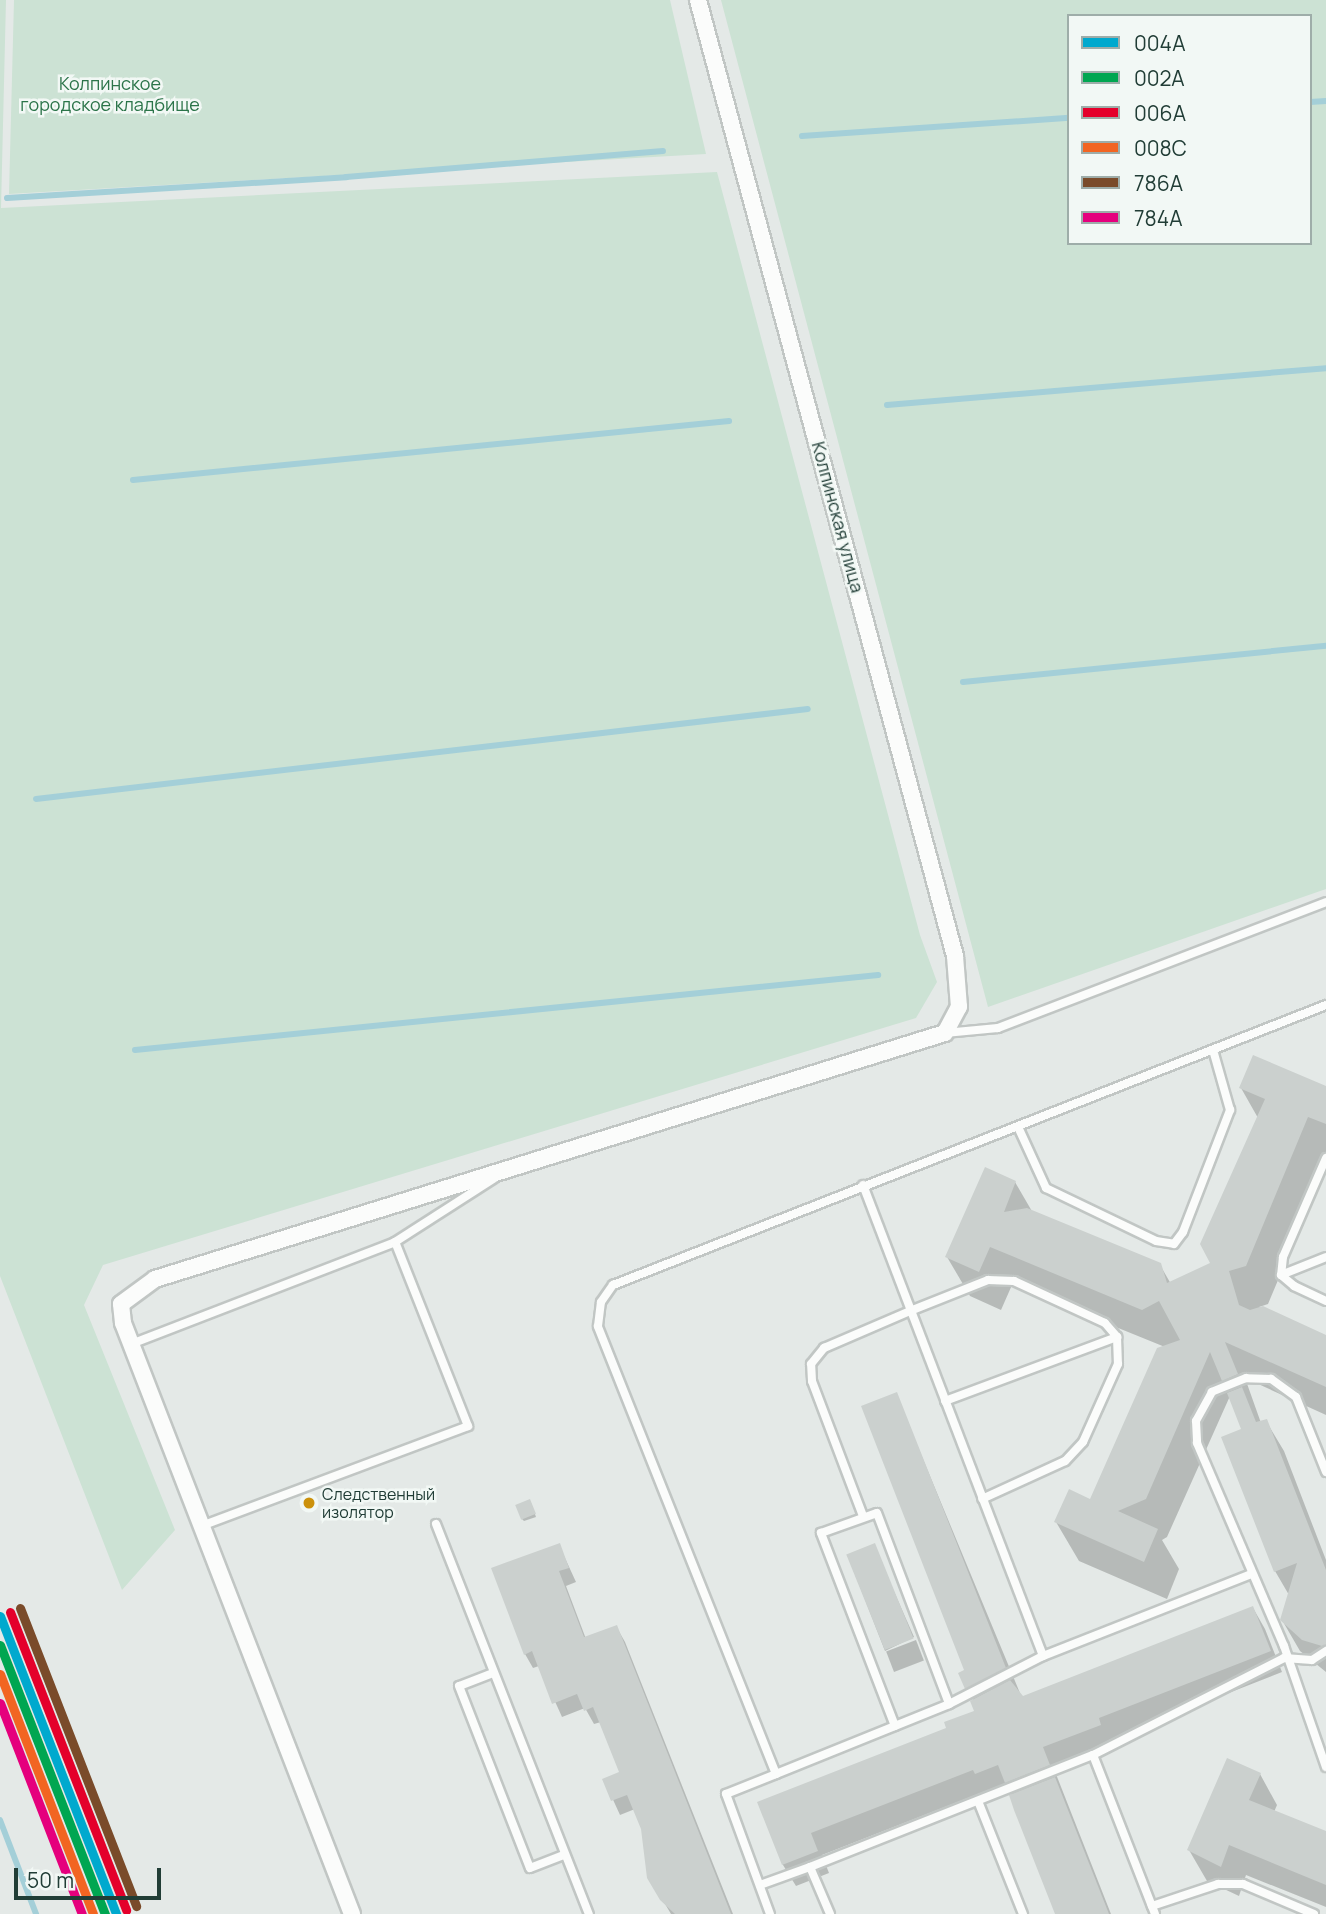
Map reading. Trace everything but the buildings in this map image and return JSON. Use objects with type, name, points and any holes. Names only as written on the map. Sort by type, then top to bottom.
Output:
[{"type":"street","name":"Колпинская улица","points":[[698,0],[955,956],[959,1007],[945,1033]]},
{"type":"street","points":[[352,1914],[131,1343],[121,1304],[156,1279],[504,1173],[945,1033]]},
{"type":"lane","points":[[945,1033],[970,1034],[998,1028],[1326,902]]},
{"type":"lane","points":[[776,1774],[598,1326],[601,1303],[613,1285],[863,1185],[1019,1129],[1326,1005]]},
{"type":"lane","points":[[1019,1129],[1046,1188],[1156,1241],[1174,1244],[1183,1232],[1230,1110],[1213,1051]]},
{"type":"lane","points":[[1281,1275],[1283,1257],[1326,1158]]},
{"type":"lane","points":[[131,1343],[395,1242],[504,1173]]},
{"type":"lane","points":[[863,1185],[1043,1656]]},
{"type":"lane","points":[[201,1526],[468,1426],[395,1242]]},
{"type":"lane","points":[[1281,1275],[1326,1257]]},
{"type":"lane","points":[[1281,1275],[1294,1286],[1326,1301]]},
{"type":"lane","points":[[863,1516],[811,1381],[811,1364],[824,1348],[910,1311],[988,1280],[1014,1281],[1105,1323],[1116,1337],[1118,1364],[1083,1443],[1065,1461],[982,1499]]},
{"type":"lane","points":[[945,1401],[1116,1337]]},
{"type":"lane","points":[[1326,1472],[1296,1397],[1271,1379],[1246,1378],[1212,1392],[1196,1421],[1197,1443],[1284,1646],[1284,1658],[1326,1768]]},
{"type":"lane","points":[[895,1726],[821,1533],[877,1513],[949,1704]]},
{"type":"lane","points":[[436,1524],[589,1914]]},
{"type":"lane","points":[[770,1914],[726,1794],[949,1704],[1043,1656],[1251,1574]]},
{"type":"lane","points":[[760,1885],[1093,1755],[1284,1658],[1312,1660],[1326,1651]]},
{"type":"lane","points":[[493,1673],[459,1686],[530,1868],[564,1855]]},
{"type":"lane","points":[[1093,1755],[1154,1910],[1218,1884],[1243,1884],[1314,1914]]},
{"type":"lane","points":[[978,1801],[1023,1914]]},
{"type":"lane","points":[[810,1867],[830,1914]]},
{"type":"green space","points":[[0,0],[6,0],[1,208],[717,172],[920,935],[937,982],[916,1018],[103,1265],[84,1305],[175,1530],[122,1590],[0,1276]]},
{"type":"green space","name":"Колпинское городское кладбище","points":[[14,0],[670,0],[706,154],[9,194]]},
{"type":"green space","points":[[721,0],[1326,0],[1326,889],[988,1007]]},
{"type":"waterway","points":[[1312,102],[1326,101]]},
{"type":"waterway","points":[[802,136],[1067,118]]},
{"type":"waterway","points":[[7,198],[346,177],[663,151]]},
{"type":"waterway","points":[[887,405],[1326,368]]},
{"type":"waterway","points":[[133,480],[729,421]]},
{"type":"waterway","points":[[963,682],[1326,646]]},
{"type":"waterway","points":[[36,799],[808,709]]},
{"type":"waterway","points":[[135,1050],[878,975]]},
{"type":"waterway","points":[[0,1820],[36,1914]]},
{"type":"transit line","name":"786А","points":[[20,1608],[136,1906]]},
{"type":"transit line","name":"006А","points":[[10,1612],[126,1910]]},
{"type":"transit line","name":"004А","points":[[0,1616],[116,1914]]},
{"type":"transit line","name":"002А","points":[[0,1645],[105,1914]]},
{"type":"transit line","name":"008С","points":[[0,1674],[93,1914]]},
{"type":"transit line","name":"784А","points":[[0,1703],[82,1914]]},
{"type":"place","name":"Следственный изолятор","points":[[309,1503]]}]
